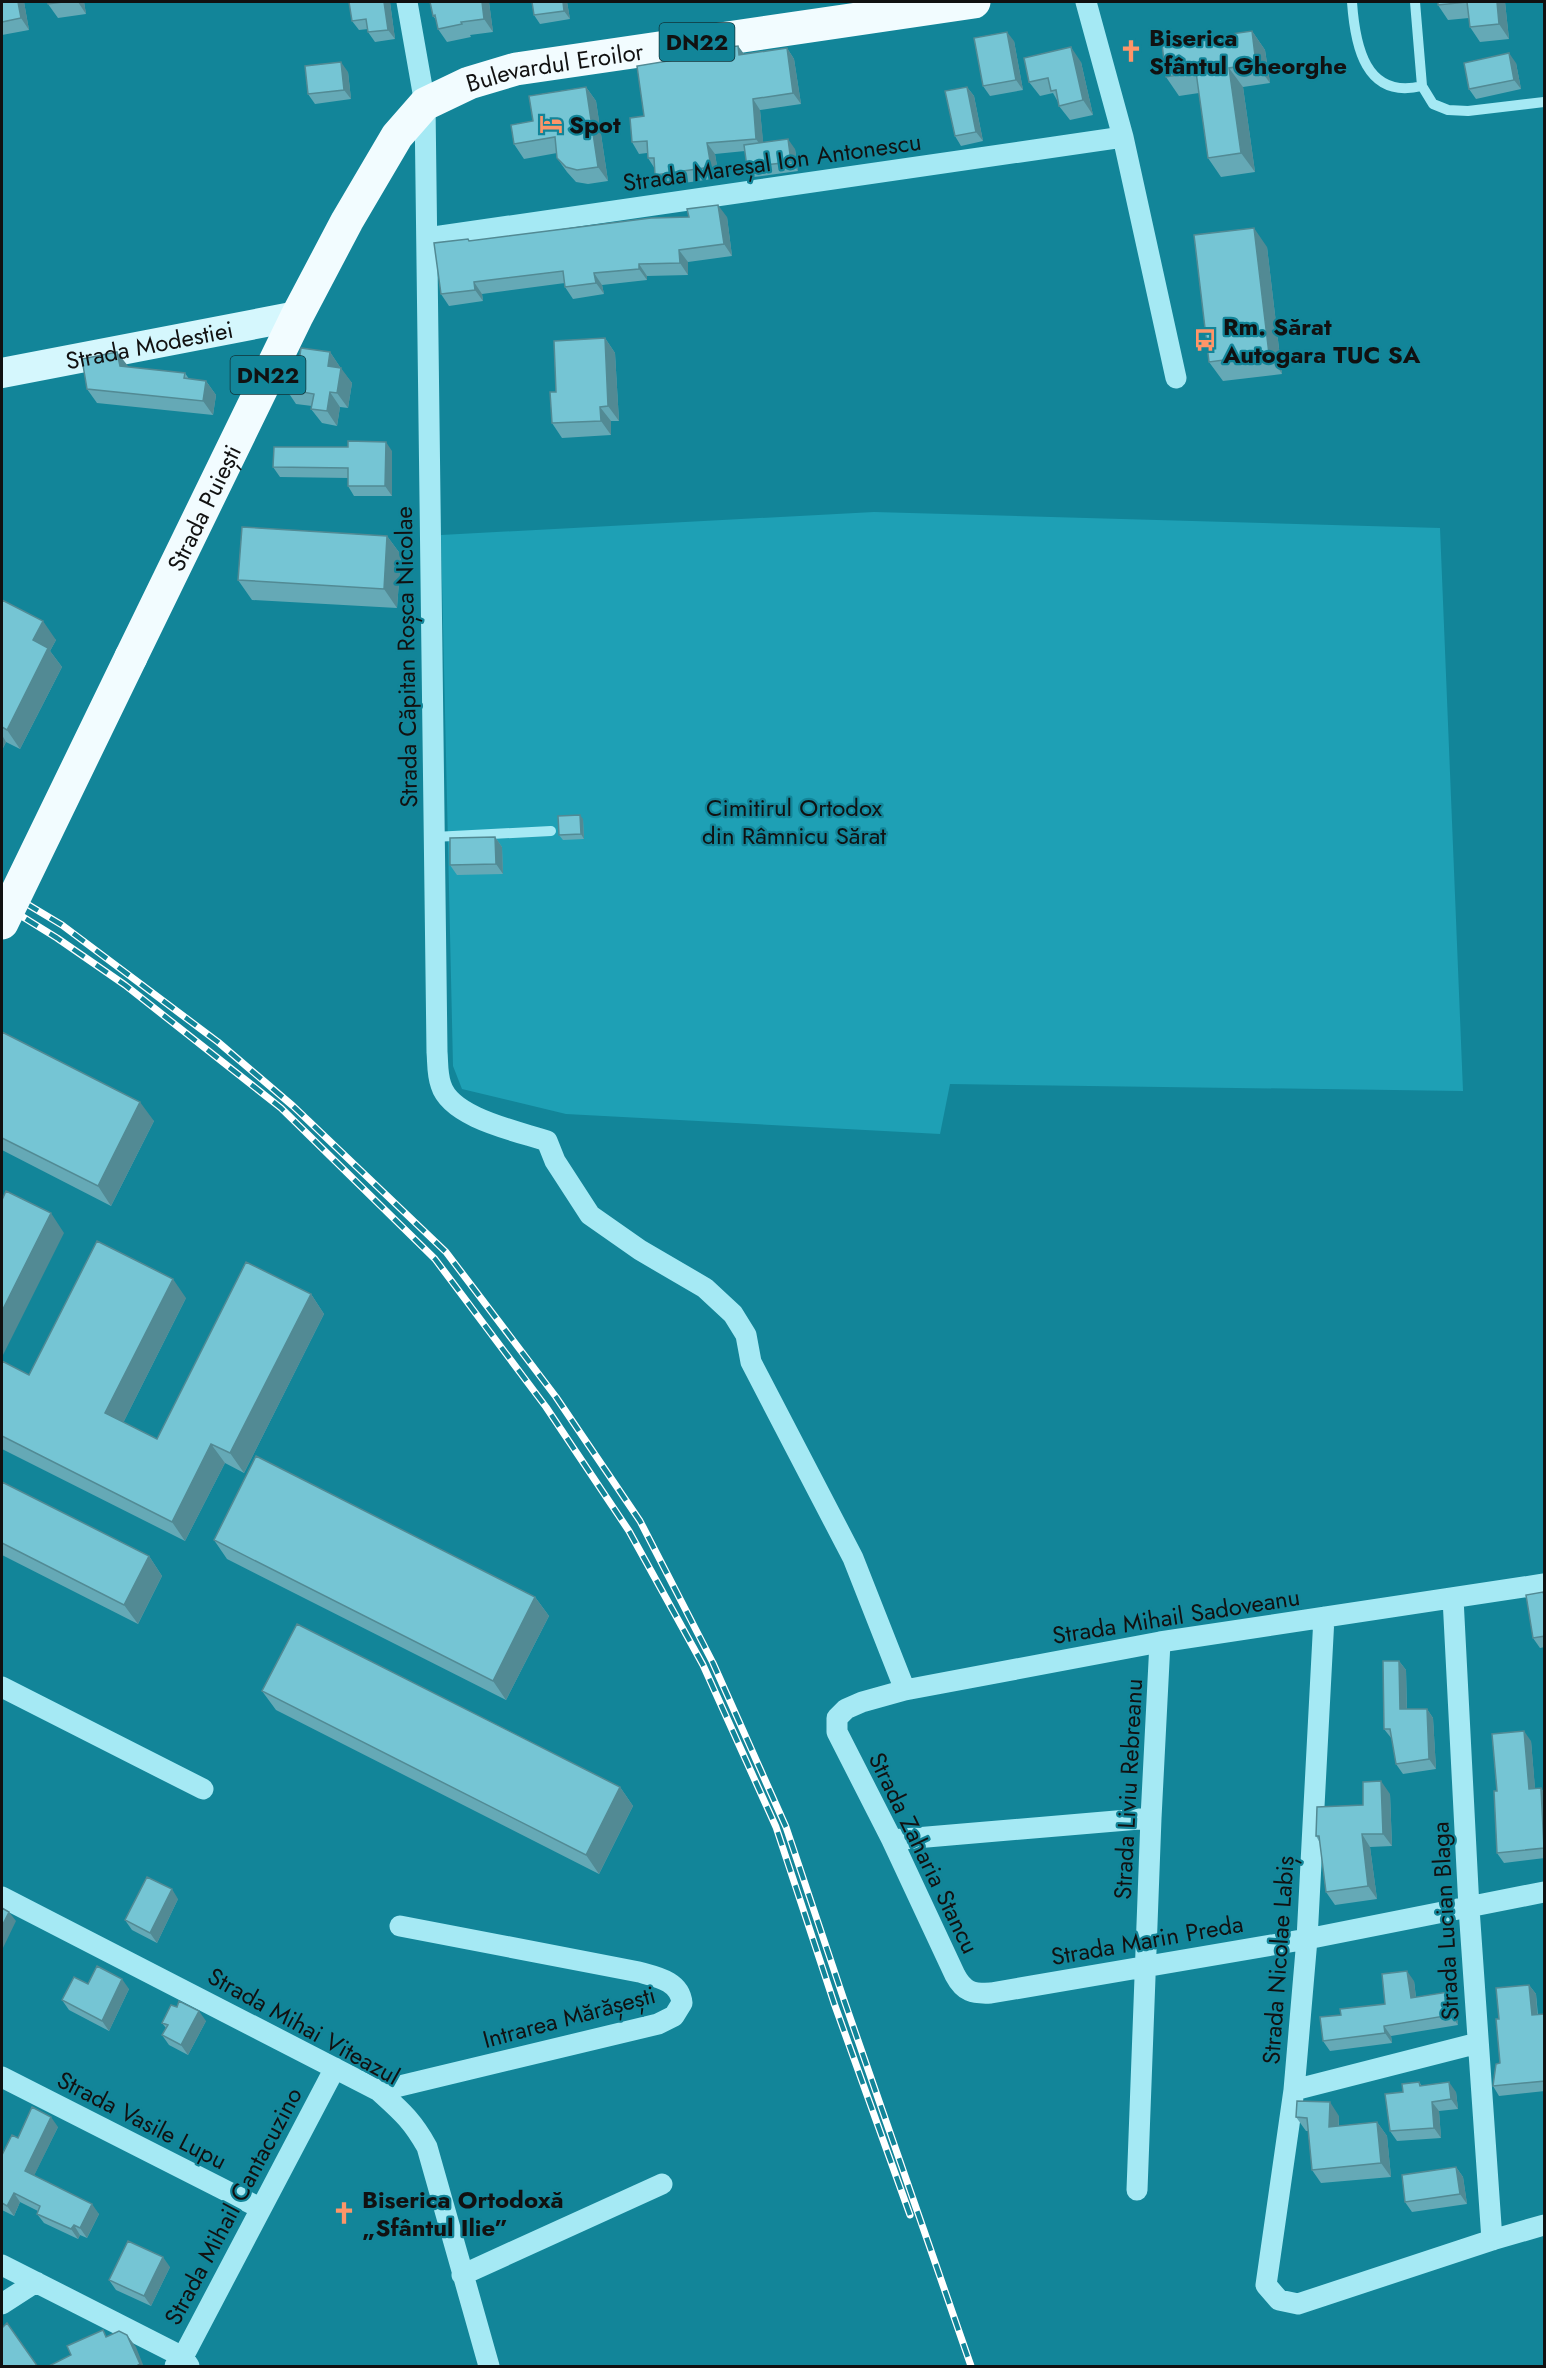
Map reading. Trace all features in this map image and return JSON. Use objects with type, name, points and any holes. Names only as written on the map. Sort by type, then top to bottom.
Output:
[{"type":"main road","name":"Bulevardul Eroilor","points":[[425,104],[469,83],[516,69],[974,2]]},
{"type":"main road","name":"Strada Puiești","points":[[2,923],[297,316],[347,221],[397,135],[425,104]]},
{"type":"street","name":"Strada Căpitan Roșca Nicolae","points":[[407,2],[425,104],[437,1052],[441,1087],[458,1107],[479,1118],[547,1141],[555,1161],[590,1215],[640,1250],[705,1288],[733,1314],[746,1335],[751,1362],[853,1558],[905,1690]]},
{"type":"street","points":[[1086,2],[1123,137],[1176,378]]},
{"type":"street","name":"Strada Mareșal Ion Antonescu","points":[[427,238],[1123,137]]},
{"type":"street","name":"Strada Modestiei","points":[[2,373],[297,316]]},
{"type":"street","name":"Strada Mihail Sadoveanu","points":[[837,1732],[837,1718],[846,1709],[905,1690],[1160,1642],[1545,1584]]},
{"type":"street","name":"Strada Lucian Blaga","points":[[1453,1598],[1469,1908],[1492,2240]]},
{"type":"street","name":"Strada Nicolae Labiș","points":[[1324,1617],[1307,1939],[1294,2090],[1266,2285],[1279,2300],[1298,2304],[1492,2240]]},
{"type":"street","name":"Strada Liviu Rebreanu","points":[[1137,2190],[1160,1642]]},
{"type":"street","points":[[2,1687],[202,1789]]},
{"type":"street","name":"Strada Zaharia Stancu","points":[[837,1732],[892,1840],[961,1986],[969,1992]]},
{"type":"street","points":[[892,1840],[1151,1818]]},
{"type":"street","name":"Strada Marin Preda","points":[[969,1992],[991,1993],[1307,1939],[1545,1892]]},
{"type":"street","name":"Strada Mihai Viteazul","points":[[2,1897],[379,2091],[415,2126],[427,2147],[489,2367]]},
{"type":"street","name":"Intrarea Mărășești","points":[[379,2091],[658,2024],[674,2016],[682,2004],[680,1994],[674,1985],[639,1972],[400,1926]]},
{"type":"street","points":[[1294,2090],[1478,2043]]},
{"type":"street","name":"Strada Mihail Cantacuzino","points":[[183,2363],[260,2208],[335,2068]]},
{"type":"street","name":"Strada Vasile Lupu","points":[[2,2077],[260,2208]]},
{"type":"street","points":[[462,2275],[662,2184]]},
{"type":"street","points":[[1492,2240],[1545,2225]]},
{"type":"street","points":[[2,2265],[183,2363]]},
{"type":"street","points":[[2,2304],[36,2282]]},
{"type":"lane","points":[[1352,2],[1353,19],[1362,58],[1371,76],[1390,86],[1409,89],[1422,86]]},
{"type":"lane","points":[[1415,2],[1422,86],[1433,104],[1448,110],[1468,111],[1545,102]]},
{"type":"lane","points":[[434,837],[550,831]]},
{"type":"green space","name":"Cimitirul Ortodox din Râmnicu Sărat","points":[[874,512],[1440,528],[1463,1091],[950,1084],[940,1134],[566,1114],[462,1089],[453,1066],[441,535]]},
{"type":"building","points":[[2,2],[18,2],[21,18],[2,22]]},
{"type":"building","points":[[349,2],[384,2],[388,30],[368,32],[366,19],[352,21]]},
{"type":"building","points":[[430,2],[482,2],[484,19],[461,22],[462,24],[438,29]]},
{"type":"building","points":[[532,2],[563,2],[564,11],[534,15]]},
{"type":"building","points":[[1438,2],[1467,2],[1438,5]]},
{"type":"building","points":[[1467,2],[1497,2],[1499,24],[1470,27]]},
{"type":"building","points":[[1252,31],[1256,64],[1229,68],[1241,153],[1208,158],[1196,72],[1166,77],[1162,44]]},
{"type":"building","points":[[1007,32],[1016,80],[983,86],[974,38]]},
{"type":"building","points":[[738,46],[739,55],[787,48],[793,93],[753,99],[756,139],[707,143],[711,167],[655,175],[654,158],[648,158],[647,141],[632,142],[630,118],[644,116],[637,66],[710,54],[710,49]]},
{"type":"building","points":[[1071,47],[1083,100],[1059,106],[1056,90],[1051,91],[1048,78],[1029,82],[1024,58]]},
{"type":"building","points":[[1509,53],[1514,80],[1469,89],[1464,63]]},
{"type":"building","points":[[341,62],[344,90],[308,94],[305,66]]},
{"type":"building","points":[[586,87],[598,167],[577,170],[566,167],[557,158],[555,137],[514,144],[511,125],[533,121],[529,96]]},
{"type":"building","points":[[967,87],[976,132],[955,136],[945,91]]},
{"type":"building","points":[[788,139],[791,162],[747,167],[744,145]]},
{"type":"building","points":[[718,205],[724,244],[679,250],[680,263],[639,264],[639,269],[594,273],[596,283],[565,287],[563,271],[474,282],[475,290],[441,294],[434,243],[468,239],[469,241],[651,218],[689,217],[687,209]]},
{"type":"building","points":[[1254,228],[1269,354],[1209,362],[1194,235]]},
{"type":"building","points":[[605,338],[608,406],[600,407],[601,421],[552,423],[550,392],[556,392],[554,341]]},
{"type":"building","points":[[301,348],[330,352],[328,366],[341,368],[337,393],[330,392],[327,411],[311,409],[314,394],[286,389],[290,360],[299,362]]},
{"type":"building","points":[[117,352],[120,366],[185,373],[184,378],[206,381],[203,401],[87,389],[82,359]]},
{"type":"building","points":[[348,441],[386,442],[385,486],[348,486],[348,468],[273,467],[274,447],[348,447]]},
{"type":"building","points":[[242,527],[387,536],[384,589],[238,580]]},
{"type":"building","points":[[2,600],[43,621],[33,640],[48,648],[7,730],[2,727]]},
{"type":"building","points":[[580,815],[581,834],[559,835],[558,816]]},
{"type":"building","points":[[495,837],[496,864],[450,865],[450,838]]},
{"type":"building","points":[[2,1032],[140,1102],[98,1186],[2,1138]]},
{"type":"building","points":[[6,1191],[51,1213],[2,1311],[2,1200]]},
{"type":"building","points":[[97,1241],[173,1279],[105,1413],[157,1439],[246,1262],[311,1294],[230,1453],[211,1444],[172,1522],[2,1436],[2,1361],[29,1375]]},
{"type":"building","points":[[256,1456],[535,1597],[493,1681],[214,1540]]},
{"type":"building","points":[[2,1482],[149,1556],[124,1605],[2,1543]]},
{"type":"building","points":[[1543,1592],[1545,1636],[1533,1638],[1526,1595]]},
{"type":"building","points":[[297,1624],[620,1787],[586,1855],[262,1691]]},
{"type":"building","points":[[1383,1661],[1399,1661],[1400,1709],[1427,1709],[1429,1759],[1396,1764],[1390,1729],[1384,1729]]},
{"type":"building","points":[[1524,1731],[1529,1789],[1541,1788],[1544,1848],[1497,1853],[1494,1791],[1497,1791],[1492,1734]]},
{"type":"building","points":[[1381,1781],[1383,1834],[1362,1834],[1368,1886],[1326,1892],[1319,1836],[1316,1836],[1317,1807],[1363,1805],[1363,1782]]},
{"type":"building","points":[[147,1877],[172,1889],[150,1933],[125,1920]]},
{"type":"building","points":[[2,1908],[9,1912],[2,1926]]},
{"type":"building","points":[[97,1966],[122,1979],[102,2021],[62,2000],[74,1977],[88,1984]]},
{"type":"building","points":[[1407,1971],[1411,1998],[1448,1992],[1451,2015],[1384,2026],[1385,2033],[1323,2041],[1320,2017],[1341,2015],[1340,2009],[1385,2004],[1382,1974]]},
{"type":"building","points":[[1529,1985],[1532,2015],[1545,2014],[1545,2081],[1493,2086],[1496,2064],[1500,2063],[1496,1988]]},
{"type":"building","points":[[179,2001],[199,2011],[181,2045],[162,2035],[168,2025],[162,2023],[171,2005],[177,2007]]},
{"type":"building","points":[[1419,2082],[1420,2086],[1449,2082],[1451,2099],[1432,2102],[1434,2128],[1390,2131],[1385,2094],[1403,2092],[1402,2084]]},
{"type":"building","points":[[1297,2101],[1330,2102],[1329,2127],[1377,2122],[1381,2163],[1312,2170],[1307,2118],[1296,2117]]},
{"type":"building","points":[[32,2107],[51,2117],[25,2171],[92,2204],[80,2228],[74,2225],[71,2229],[37,2214],[40,2206],[14,2193],[7,2206],[2,2203],[2,2155],[12,2135],[18,2138]]},
{"type":"building","points":[[1456,2167],[1460,2194],[1405,2202],[1402,2175]]},
{"type":"building","points":[[128,2241],[163,2257],[144,2296],[109,2280]]},
{"type":"building","points":[[7,2323],[38,2367],[2,2367],[2,2328]]},
{"type":"building","points":[[103,2330],[106,2337],[119,2331],[127,2335],[140,2364],[135,2367],[47,2367],[71,2355],[67,2346]]},
{"type":"railway","points":[[2,889],[62,925],[218,1042],[293,1106],[446,1252],[556,1397],[640,1521],[713,1663],[786,1827],[971,2366]]},
{"type":"railway","points":[[2,904],[57,938],[125,985],[281,1108],[435,1259],[546,1407],[629,1531],[703,1665],[776,1827],[834,2003],[910,2215]]},
{"type":"place","name":"Biserica Sfântul Gheorghe","points":[[1131,51]]},
{"type":"place","name":"Spot","points":[[551,124]]},
{"type":"place","name":"Rm. Sărat Autogara TUC SA","points":[[1205,340]]},
{"type":"place","name":"Biserica Ortodoxă „Sfântul Ilie”","points":[[344,2213]]}]
